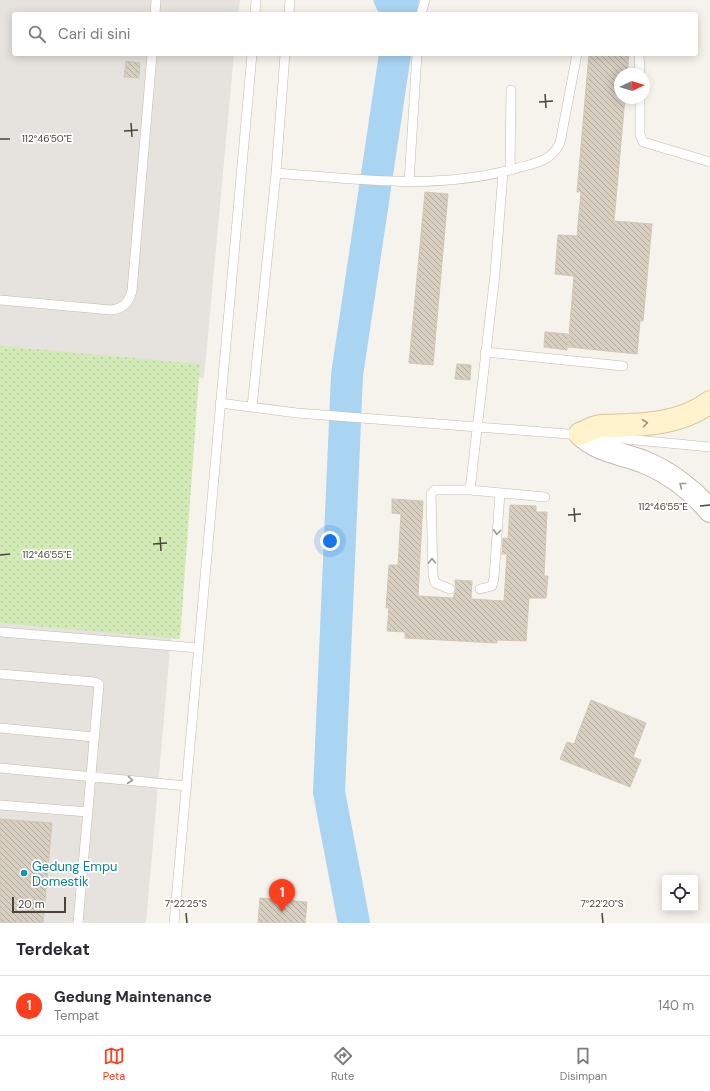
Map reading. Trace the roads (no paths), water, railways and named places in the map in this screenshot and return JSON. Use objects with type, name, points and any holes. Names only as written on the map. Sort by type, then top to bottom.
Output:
[{"type":"main road","points":[[580,434],[600,426],[673,420],[688,415],[710,402]]},
{"type":"street","points":[[580,434],[588,442],[597,447],[645,462],[664,473],[700,498],[710,511]]},
{"type":"lane","points":[[155,12],[156,0]]},
{"type":"lane","points":[[255,12],[256,0]]},
{"type":"lane","points":[[289,12],[290,0]]},
{"type":"lane","points":[[422,12],[425,0]]},
{"type":"lane","points":[[0,300],[111,310],[120,309],[126,305],[132,291],[152,56]]},
{"type":"lane","points":[[174,923],[252,56]]},
{"type":"lane","points":[[252,407],[276,173],[285,56]]},
{"type":"lane","points":[[405,182],[417,56]]},
{"type":"lane","points":[[276,173],[405,182],[484,177],[539,162],[554,153],[560,143],[577,56]]},
{"type":"lane","points":[[639,56],[640,68]]},
{"type":"lane","points":[[470,490],[506,172],[511,90]]},
{"type":"lane","points":[[640,104],[640,135],[643,142],[710,162]]},
{"type":"lane","points":[[485,352],[623,366]]},
{"type":"lane","points":[[220,403],[297,413],[580,434],[710,447]]},
{"type":"lane","points":[[450,589],[435,584],[433,575],[431,494],[436,490],[470,490],[545,497]]},
{"type":"lane","points":[[480,589],[492,586],[494,578],[500,493]]},
{"type":"lane","points":[[0,632],[199,648]]},
{"type":"lane","points":[[0,674],[98,682],[100,686],[94,737],[78,923]]},
{"type":"lane","points":[[0,728],[94,737]]},
{"type":"lane","points":[[0,768],[187,786]]},
{"type":"lane","points":[[0,805],[88,812]]},
{"type":"waterway","points":[[383,0],[389,12]]},
{"type":"waterway","points":[[401,12],[403,0]]},
{"type":"waterway","points":[[354,923],[329,792],[347,375],[395,56]]},
{"type":"place","name":"Gedung Empu Domestik","points":[[24,873]]},
{"type":"place","name":"Gedung Maintenance","points":[[282,912]]}]
